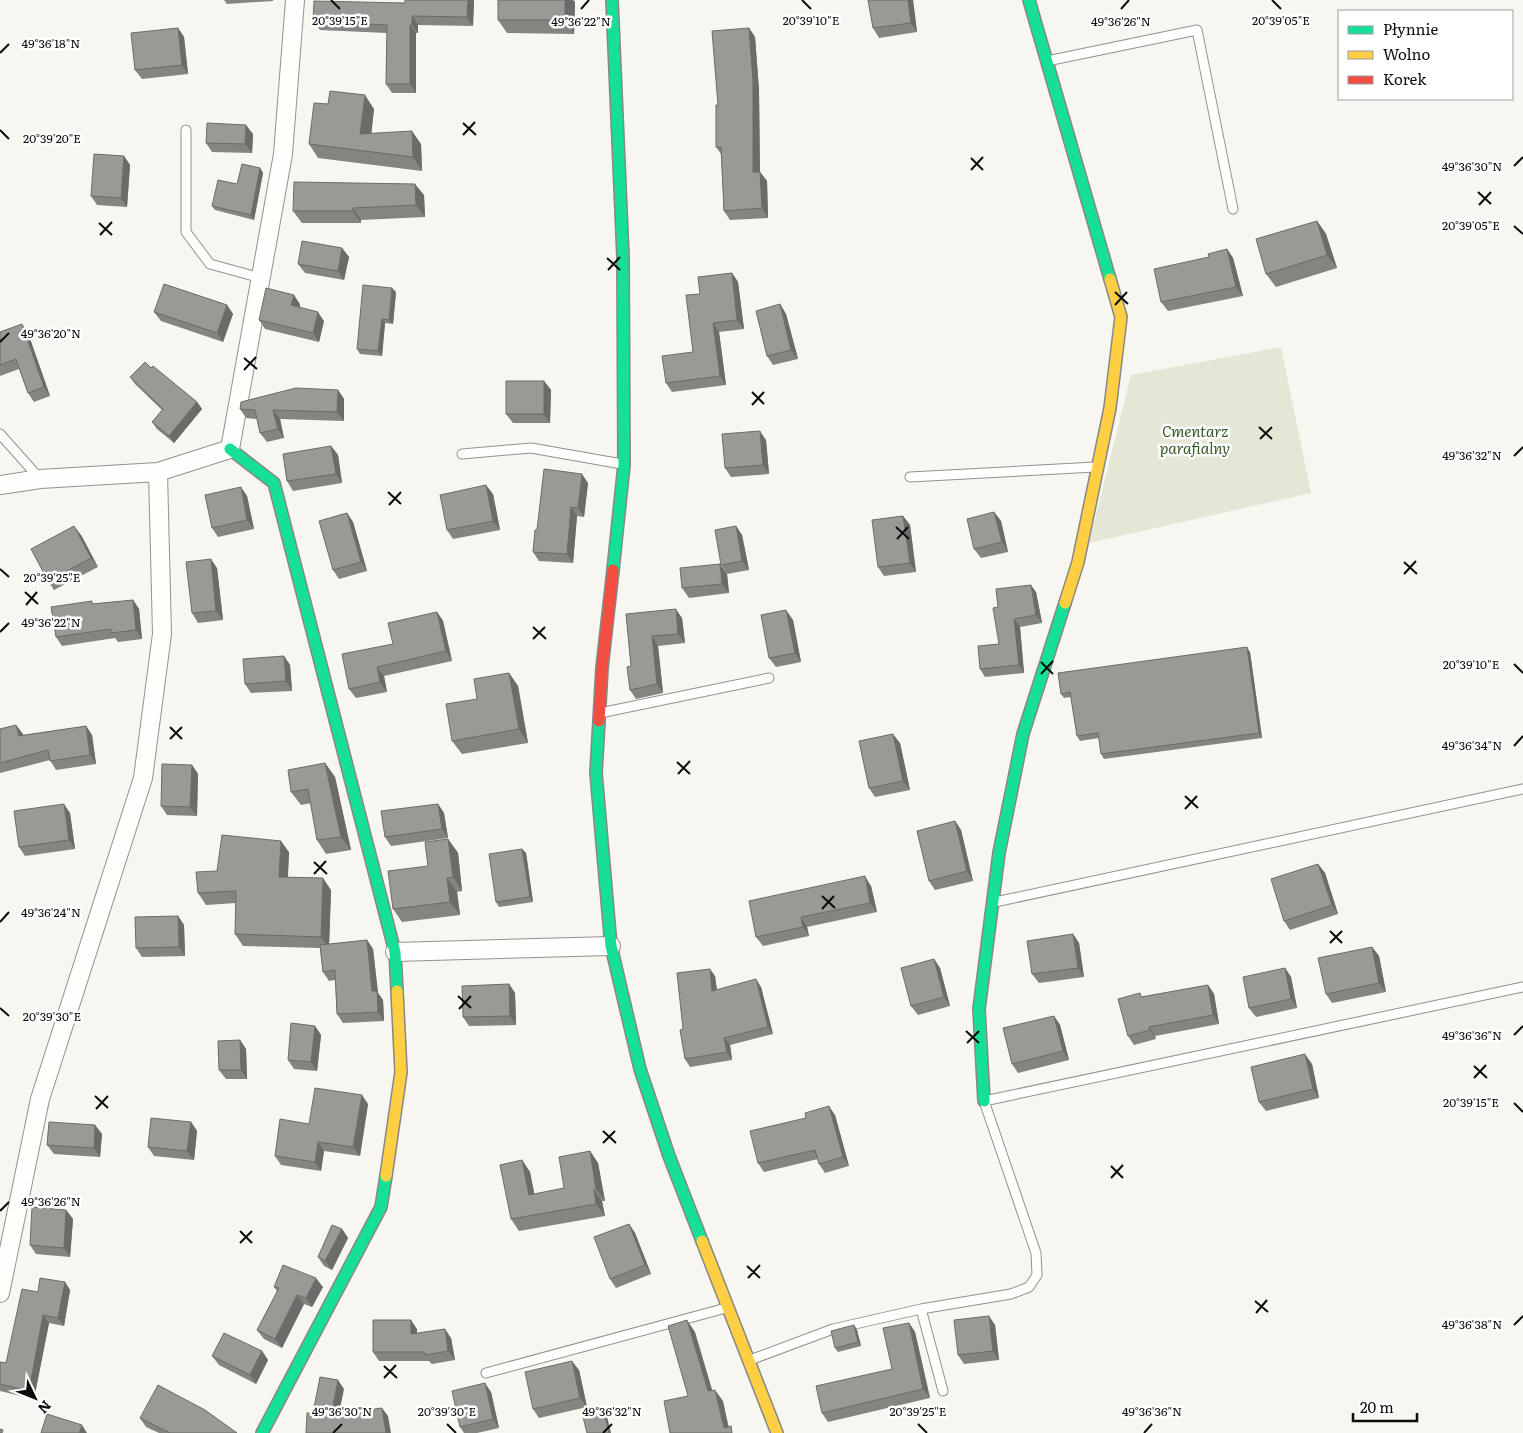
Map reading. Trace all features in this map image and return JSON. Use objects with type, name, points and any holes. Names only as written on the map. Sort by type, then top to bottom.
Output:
[{"type":"street","points":[[230,449],[283,154],[295,0]]},
{"type":"street","points":[[612,0],[623,256],[624,464],[602,668],[596,773],[611,946],[640,1069],[669,1156],[777,1433]]},
{"type":"street","points":[[984,1101],[979,1009],[999,853],[1023,734],[1078,562],[1110,408],[1121,317],[1029,0]]},
{"type":"street","points":[[0,485],[40,479],[158,472],[230,449]]},
{"type":"street","points":[[230,449],[274,483],[395,952],[401,1072],[381,1207],[262,1433]]},
{"type":"street","points":[[0,1293],[3,1263],[40,1099],[143,778],[162,634],[158,472]]},
{"type":"street","points":[[395,952],[611,946]]},
{"type":"lane","points":[[1047,61],[1197,30],[1233,209]]},
{"type":"lane","points":[[186,130],[186,232],[210,264],[261,278]]},
{"type":"lane","points":[[0,434],[40,479]]},
{"type":"lane","points":[[462,454],[532,448],[624,464]]},
{"type":"lane","points":[[910,477],[1098,467]]},
{"type":"lane","points":[[600,714],[769,678]]},
{"type":"lane","points":[[992,903],[1523,789]]},
{"type":"lane","points":[[749,1360],[833,1329],[921,1309],[1011,1294],[1028,1287],[1037,1275],[1036,1253],[984,1101],[1523,987]]},
{"type":"lane","points":[[486,1372],[729,1307]]},
{"type":"lane","points":[[921,1309],[944,1391]]},
{"type":"green space","name":"Cmentarz parafialny","points":[[1281,347],[1311,493],[1089,543],[1131,375]]},
{"type":"building","points":[[405,0],[468,0],[467,17],[412,16],[412,25],[410,25],[410,84],[386,84],[387,25],[313,21],[314,1],[405,3]]},
{"type":"building","points":[[498,0],[565,0],[565,20],[498,20]]},
{"type":"building","points":[[868,0],[908,0],[911,23],[873,28]]},
{"type":"building","points":[[178,28],[182,65],[135,70],[131,33]]},
{"type":"building","points":[[749,28],[753,81],[753,172],[760,172],[762,208],[724,211],[721,147],[716,147],[716,105],[718,105],[712,31]]},
{"type":"building","points":[[330,91],[365,95],[360,134],[412,131],[413,157],[309,144],[314,103],[328,104]]},
{"type":"building","points":[[207,123],[246,125],[245,144],[206,143]]},
{"type":"building","points":[[94,154],[124,156],[121,198],[91,196]]},
{"type":"building","points":[[242,164],[260,168],[251,215],[212,206],[218,180],[237,184]]},
{"type":"building","points":[[294,182],[415,184],[416,205],[353,208],[353,211],[293,211]]},
{"type":"building","points":[[1317,221],[1327,255],[1266,274],[1256,239]]},
{"type":"building","points":[[302,241],[342,248],[338,271],[298,264]]},
{"type":"building","points":[[1227,249],[1236,287],[1161,302],[1154,269],[1209,257],[1208,254]]},
{"type":"building","points":[[732,273],[737,320],[713,323],[720,376],[666,383],[662,356],[693,352],[686,295],[700,294],[698,277]]},
{"type":"building","points":[[164,284],[227,305],[217,333],[154,312]]},
{"type":"building","points":[[363,285],[392,288],[389,320],[382,319],[378,351],[357,349]]},
{"type":"building","points":[[266,288],[294,295],[291,305],[318,312],[313,333],[259,320]]},
{"type":"building","points":[[780,304],[791,350],[767,356],[756,311]]},
{"type":"building","points":[[22,324],[44,387],[28,393],[16,359],[0,365],[0,332]]},
{"type":"building","points":[[145,362],[151,368],[153,366],[197,402],[169,436],[152,422],[163,409],[130,377]]},
{"type":"building","points":[[506,381],[544,381],[544,414],[506,414]]},
{"type":"building","points":[[296,388],[338,390],[337,412],[273,410],[278,429],[260,433],[255,410],[240,409],[241,402]]},
{"type":"building","points":[[760,431],[763,465],[725,468],[722,434]]},
{"type":"building","points":[[331,446],[336,474],[287,481],[283,454]]},
{"type":"building","points":[[544,469],[582,474],[578,508],[571,507],[567,554],[533,552]]},
{"type":"building","points":[[486,485],[493,521],[447,530],[440,495]]},
{"type":"building","points":[[241,487],[247,520],[212,528],[205,495]]},
{"type":"building","points":[[994,512],[1002,542],[974,549],[967,519]]},
{"type":"building","points":[[347,513],[361,562],[333,570],[319,521]]},
{"type":"building","points":[[903,516],[910,563],[878,567],[872,520]]},
{"type":"building","points":[[74,526],[91,558],[48,581],[31,549]]},
{"type":"building","points":[[736,526],[742,561],[721,565],[715,530]]},
{"type":"building","points":[[211,559],[216,611],[192,613],[186,562]]},
{"type":"building","points":[[720,564],[722,584],[682,588],[680,568]]},
{"type":"building","points":[[1031,585],[1036,615],[1014,619],[1019,665],[980,669],[978,646],[999,644],[993,608],[998,607],[996,589]]},
{"type":"building","points":[[133,600],[136,630],[111,633],[111,629],[56,637],[51,607],[92,601],[92,604]]},
{"type":"building","points":[[676,609],[678,634],[652,636],[657,684],[630,690],[627,667],[631,666],[626,614]]},
{"type":"building","points":[[786,610],[795,653],[769,658],[761,615]]},
{"type":"building","points":[[437,612],[446,651],[377,667],[380,682],[349,689],[342,654],[393,644],[388,623]]},
{"type":"building","points":[[1247,647],[1259,733],[1101,754],[1098,733],[1077,736],[1070,692],[1061,694],[1058,673]]},
{"type":"building","points":[[284,656],[286,681],[245,684],[243,659]]},
{"type":"building","points":[[509,673],[519,729],[452,741],[446,704],[477,699],[474,679]]},
{"type":"building","points":[[16,725],[19,736],[86,726],[90,755],[50,761],[48,750],[0,763],[0,729]]},
{"type":"building","points":[[893,734],[903,781],[869,788],[859,741]]},
{"type":"building","points":[[325,763],[341,837],[317,840],[308,789],[291,792],[288,770]]},
{"type":"building","points":[[162,764],[192,765],[190,807],[161,806]]},
{"type":"building","points":[[64,804],[69,840],[19,847],[14,811]]},
{"type":"building","points":[[438,804],[442,829],[385,837],[381,811]]},
{"type":"building","points":[[955,821],[967,871],[929,881],[917,831]]},
{"type":"building","points":[[222,835],[281,841],[279,877],[323,878],[321,937],[235,934],[236,891],[198,893],[196,872],[217,871]]},
{"type":"building","points":[[448,839],[453,877],[447,878],[450,902],[393,909],[388,871],[428,866],[425,842]]},
{"type":"building","points":[[522,849],[530,897],[496,902],[489,854]]},
{"type":"building","points":[[1318,864],[1332,905],[1284,921],[1271,879]]},
{"type":"building","points":[[865,876],[870,903],[801,917],[803,927],[756,937],[749,901]]},
{"type":"building","points":[[178,916],[179,947],[136,948],[135,917]]},
{"type":"building","points":[[1073,934],[1078,968],[1032,974],[1027,941]]},
{"type":"building","points":[[367,940],[372,991],[377,991],[378,1012],[337,1014],[335,970],[323,972],[320,945]]},
{"type":"building","points":[[1372,947],[1379,983],[1326,994],[1318,958]]},
{"type":"building","points":[[934,959],[944,997],[911,1006],[901,968]]},
{"type":"building","points":[[1285,968],[1291,999],[1249,1008],[1243,977]]},
{"type":"building","points":[[710,969],[712,991],[756,979],[768,1027],[724,1038],[727,1052],[685,1059],[680,1030],[683,1029],[677,973]]},
{"type":"building","points":[[509,984],[510,1016],[463,1017],[462,986]]},
{"type":"building","points":[[1208,985],[1213,1015],[1149,1027],[1150,1030],[1128,1036],[1118,999],[1140,993],[1141,997]]},
{"type":"building","points":[[1054,1016],[1063,1051],[1012,1064],[1003,1028]]},
{"type":"building","points":[[291,1023],[315,1026],[311,1062],[288,1060]]},
{"type":"building","points":[[240,1040],[241,1070],[219,1070],[218,1041]]},
{"type":"building","points":[[1305,1054],[1313,1089],[1259,1102],[1251,1067]]},
{"type":"building","points":[[315,1088],[362,1095],[353,1147],[318,1142],[315,1162],[275,1156],[280,1119],[309,1124]]},
{"type":"building","points":[[829,1106],[843,1157],[819,1164],[815,1150],[758,1163],[750,1131],[806,1118],[805,1113]]},
{"type":"building","points":[[151,1118],[191,1122],[187,1151],[148,1147]]},
{"type":"building","points":[[49,1122],[95,1125],[94,1148],[47,1145]]},
{"type":"building","points":[[590,1151],[596,1189],[594,1190],[596,1204],[511,1219],[500,1165],[522,1160],[529,1195],[564,1188],[559,1157]]},
{"type":"building","points":[[32,1207],[66,1210],[64,1248],[30,1245]]},
{"type":"building","points":[[629,1224],[645,1265],[610,1279],[594,1237]]},
{"type":"building","points":[[332,1225],[342,1229],[325,1261],[318,1257]]},
{"type":"building","points":[[283,1265],[316,1278],[306,1298],[297,1295],[275,1339],[257,1330],[279,1288],[274,1287]]},
{"type":"building","points":[[40,1278],[65,1282],[58,1318],[43,1315],[29,1391],[0,1384],[0,1362],[6,1363],[22,1289],[38,1292]]},
{"type":"building","points":[[989,1316],[993,1351],[958,1355],[954,1320]]},
{"type":"building","points":[[373,1320],[411,1320],[411,1334],[445,1329],[448,1351],[425,1355],[425,1352],[373,1352]]},
{"type":"building","points":[[687,1320],[708,1391],[715,1390],[724,1428],[731,1426],[732,1433],[670,1433],[664,1401],[688,1396],[668,1326]]},
{"type":"building","points":[[909,1323],[923,1389],[822,1413],[816,1386],[892,1369],[883,1328]]},
{"type":"building","points":[[854,1325],[858,1342],[835,1348],[831,1331]]},
{"type":"building","points":[[224,1333],[262,1351],[250,1375],[212,1356]]},
{"type":"building","points":[[572,1361],[580,1398],[533,1409],[525,1372]]},
{"type":"building","points":[[320,1377],[338,1380],[331,1415],[382,1408],[386,1433],[306,1433],[307,1413],[313,1413]]},
{"type":"building","points":[[485,1383],[493,1419],[460,1427],[452,1391]]},
{"type":"building","points":[[158,1385],[205,1410],[237,1433],[170,1433],[140,1418]]},
{"type":"building","points":[[604,1412],[609,1433],[587,1433],[583,1417]]},
{"type":"building","points":[[47,1414],[82,1425],[79,1433],[41,1433]]},
{"type":"traffic: fast","points":[[612,0],[623,257],[624,465],[613,570]]},
{"type":"traffic: fast","points":[[1029,0],[1110,279]]},
{"type":"traffic: fast","points":[[230,449],[274,483],[395,952],[397,991]]},
{"type":"traffic: fast","points":[[984,1101],[979,1009],[999,853],[1023,734],[1065,603]]},
{"type":"traffic: fast","points":[[599,721],[596,773],[611,946],[640,1069],[669,1156],[702,1241]]},
{"type":"traffic: fast","points":[[262,1433],[381,1207],[386,1176]]},
{"type":"traffic: slow","points":[[1065,603],[1078,562],[1110,408],[1121,317],[1110,279]]},
{"type":"traffic: slow","points":[[386,1176],[401,1072],[397,991]]},
{"type":"traffic: slow","points":[[702,1241],[777,1433]]},
{"type":"traffic: jam","points":[[599,721],[602,668],[613,570]]}]
